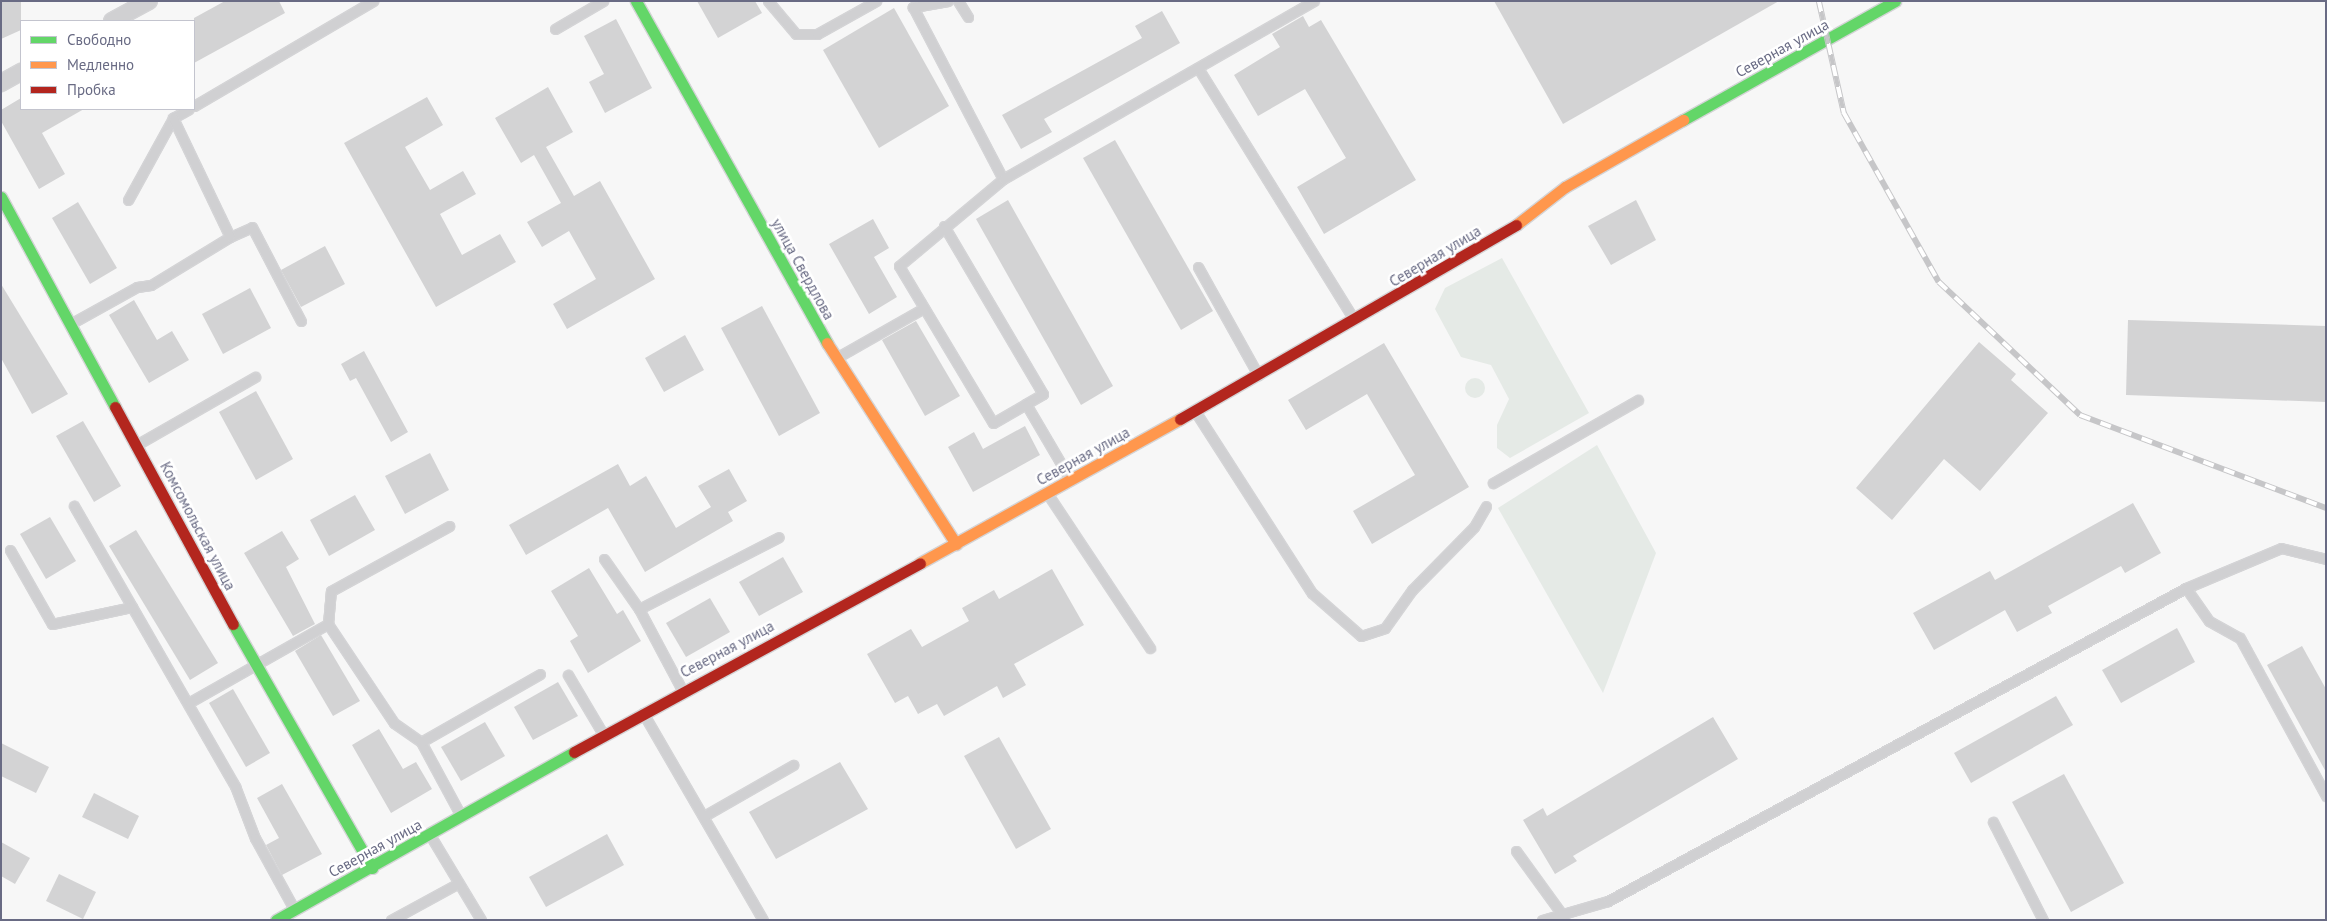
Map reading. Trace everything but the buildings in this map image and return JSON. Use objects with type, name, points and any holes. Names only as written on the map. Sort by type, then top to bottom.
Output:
[{"type":"street","points":[[114,20],[148,1]]},
{"type":"street","name":"улица Свердлова","points":[[636,1],[836,359],[956,544]]},
{"type":"street","name":"Северная улица","points":[[276,920],[372,868],[683,690],[956,544],[1258,375],[1532,215],[1565,187],[1868,12],[1895,1]]},
{"type":"street","points":[[1,83],[20,73]]},
{"type":"street","name":"Комсомольская улица","points":[[1,197],[72,323],[255,664],[372,868]]},
{"type":"lane","points":[[195,105],[373,1]]},
{"type":"lane","points":[[555,29],[603,1]]},
{"type":"lane","points":[[768,1],[796,34],[817,34],[876,1]]},
{"type":"lane","points":[[948,1],[911,4],[1003,179]]},
{"type":"lane","points":[[958,1],[968,17]]},
{"type":"lane","points":[[944,226],[1043,394],[993,423],[899,266],[944,226],[1003,179],[1314,1]]},
{"type":"lane","points":[[1198,68],[1354,320]]},
{"type":"lane","points":[[128,200],[173,118],[187,110]]},
{"type":"lane","points":[[173,118],[230,237]]},
{"type":"lane","points":[[72,323],[137,287],[150,285],[230,237],[252,227],[301,321]]},
{"type":"lane","points":[[1198,267],[1258,375]]},
{"type":"lane","points":[[836,359],[924,308]]},
{"type":"lane","points":[[138,445],[255,377]]},
{"type":"lane","points":[[1493,483],[1638,400]]},
{"type":"lane","points":[[1026,404],[1070,479]]},
{"type":"lane","points":[[1195,410],[1312,592],[1360,636],[1385,628],[1412,590],[1474,526],[1486,506]]},
{"type":"lane","points":[[1047,493],[1150,648]]},
{"type":"lane","points":[[74,506],[132,607],[190,702],[235,786],[255,838],[294,910]]},
{"type":"lane","points":[[449,526],[331,591],[328,624],[394,722],[421,742],[461,817]]},
{"type":"lane","points":[[639,609],[779,537]]},
{"type":"lane","points":[[1542,920],[1564,916],[1616,897],[2186,588],[2281,548],[2326,559]]},
{"type":"lane","points":[[10,550],[52,624],[132,607]]},
{"type":"lane","points":[[604,559],[639,609],[683,690]]},
{"type":"lane","points":[[2186,588],[2210,621],[2240,638],[2326,796]]},
{"type":"lane","points":[[190,702],[328,624]]},
{"type":"lane","points":[[421,742],[540,674]]},
{"type":"lane","points":[[568,675],[604,736]]},
{"type":"lane","points":[[642,713],[704,816],[763,920]]},
{"type":"lane","points":[[704,816],[793,765]]},
{"type":"lane","points":[[1993,822],[2043,920]]},
{"type":"lane","points":[[430,835],[481,920]]},
{"type":"lane","points":[[1516,851],[1564,916]]},
{"type":"lane","points":[[390,920],[459,883]]},
{"type":"shaded area","points":[[1502,258],[1589,413],[1510,458],[1497,448],[1497,425],[1509,399],[1491,365],[1461,357],[1435,309],[1445,288]]},
{"type":"shaded area","points":[[1471,378],[1479,378],[1485,384],[1485,392],[1479,398],[1471,398],[1465,392],[1465,384]]},
{"type":"shaded area","points":[[1597,445],[1656,553],[1603,693],[1498,508]]},
{"type":"railway","points":[[1819,1],[1844,113],[1939,282],[2080,415],[2326,508]]},
{"type":"traffic: fast","points":[[636,1],[827,343]]},
{"type":"traffic: fast","points":[[1683,120],[1895,1]]},
{"type":"traffic: fast","points":[[1,197],[115,407]]},
{"type":"traffic: fast","points":[[233,624],[372,868]]},
{"type":"traffic: fast","points":[[276,920],[574,752]]},
{"type":"traffic: slow","points":[[1516,225],[1565,187],[1683,120]]},
{"type":"traffic: slow","points":[[827,343],[956,544]]},
{"type":"traffic: slow","points":[[920,563],[1180,419]]},
{"type":"traffic: jam","points":[[1180,419],[1516,225]]},
{"type":"traffic: jam","points":[[115,407],[233,624]]},
{"type":"traffic: jam","points":[[574,752],[920,563]]}]
